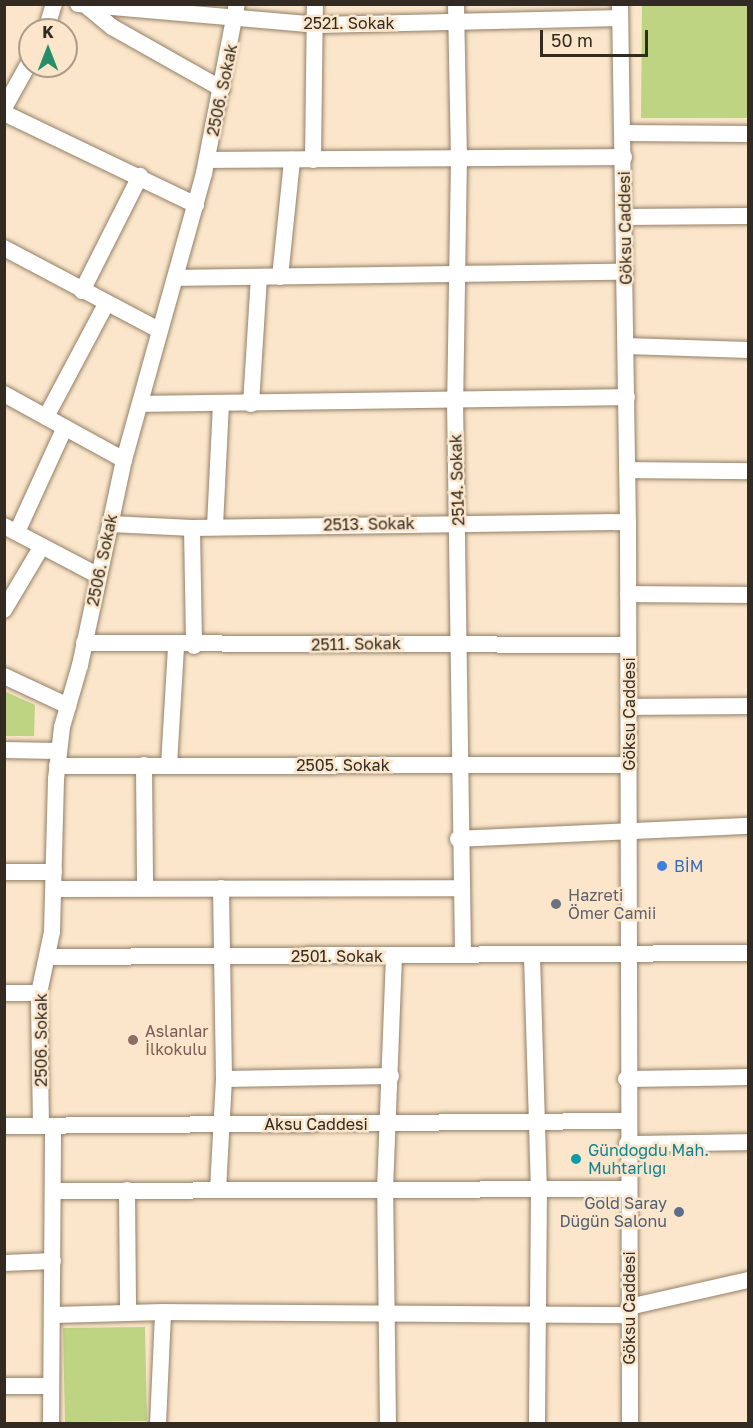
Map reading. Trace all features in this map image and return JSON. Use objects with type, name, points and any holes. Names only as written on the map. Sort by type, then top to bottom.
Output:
[{"type":"street","points":[[313,160],[315,4]]},
{"type":"street","name":"2514. Sokak","points":[[456,4],[459,157],[455,400],[459,524],[458,839],[462,888],[463,955]]},
{"type":"street","points":[[83,6],[112,27],[222,89]]},
{"type":"street","name":"2521. Sokak","points":[[83,6],[237,11],[316,25],[457,23],[620,11]]},
{"type":"street","name":"2506. Sokak","points":[[51,1424],[53,1191],[39,993],[52,932],[58,758],[124,460],[142,404],[159,330],[176,278],[207,160],[237,11]]},
{"type":"street","name":"Göksu Caddesi","points":[[620,11],[624,133],[628,522],[629,829],[626,1079],[630,1424]]},
{"type":"street","points":[[4,108],[21,78]]},
{"type":"street","points":[[4,113],[196,205]]},
{"type":"street","points":[[624,133],[748,134]]},
{"type":"street","points":[[207,160],[624,157]]},
{"type":"street","points":[[280,277],[292,160]]},
{"type":"street","points":[[82,291],[140,177]]},
{"type":"street","points":[[625,217],[748,216]]},
{"type":"street","points":[[4,248],[106,304],[159,330]]},
{"type":"street","points":[[176,278],[456,272],[625,272]]},
{"type":"street","points":[[251,404],[259,278]]},
{"type":"street","points":[[46,417],[106,304]]},
{"type":"street","points":[[626,346],[748,350]]},
{"type":"street","points":[[4,394],[124,460]]},
{"type":"street","points":[[142,404],[627,396]]},
{"type":"street","points":[[216,526],[221,404]]},
{"type":"street","points":[[65,427],[11,529],[99,576]]},
{"type":"street","points":[[627,470],[748,471]]},
{"type":"street","name":"2513. Sokak","points":[[111,524],[192,528],[628,522]]},
{"type":"street","points":[[192,528],[194,646]]},
{"type":"street","points":[[4,610],[42,546]]},
{"type":"street","points":[[628,594],[748,595]]},
{"type":"street","name":"2511. Sokak","points":[[84,644],[194,646],[458,642],[628,645]]},
{"type":"street","points":[[169,765],[176,646]]},
{"type":"street","points":[[4,676],[68,706]]},
{"type":"street","points":[[629,707],[748,706]]},
{"type":"street","name":"2505. Sokak","points":[[4,750],[58,758],[144,765],[629,765]]},
{"type":"street","points":[[144,765],[145,888]]},
{"type":"street","points":[[458,839],[629,829],[748,826]]},
{"type":"street","points":[[4,872],[54,872]]},
{"type":"street","points":[[218,1190],[224,1078],[224,957],[221,888]]},
{"type":"street","points":[[54,889],[462,888]]},
{"type":"street","name":"2501. Sokak","points":[[47,957],[748,953]]},
{"type":"street","points":[[388,1424],[385,1190],[394,956]]},
{"type":"street","points":[[532,956],[535,1122],[539,1191],[537,1424]]},
{"type":"street","points":[[4,993],[39,993]]},
{"type":"street","points":[[224,1078],[391,1076]]},
{"type":"street","points":[[626,1079],[748,1077]]},
{"type":"street","name":"Aksu Caddesi","points":[[4,1126],[627,1121]]},
{"type":"street","points":[[627,1144],[748,1142]]},
{"type":"street","points":[[127,1190],[128,1312]]},
{"type":"street","points":[[53,1191],[628,1190]]},
{"type":"street","points":[[4,1263],[53,1261]]},
{"type":"street","points":[[53,1316],[128,1312],[537,1314],[629,1311],[748,1280]]},
{"type":"street","points":[[158,1424],[163,1312]]},
{"type":"street","points":[[4,1386],[51,1386]]},
{"type":"green space","points":[[642,5],[748,5],[748,118],[641,118]]},
{"type":"green space","points":[[4,691],[35,705],[34,736],[5,736]]},
{"type":"green space","points":[[145,1327],[147,1421],[65,1422],[63,1328]]},
{"type":"place","name":"BİM","points":[[662,866]]},
{"type":"place","name":"Hazreti Ömer Camii","points":[[556,904]]},
{"type":"place","name":"Aslanlar İlkokulu","points":[[133,1040]]},
{"type":"place","name":"Gündoğdu Mah. Muhtarlığı","points":[[576,1159]]},
{"type":"place","name":"Gold Saray Düğün Salonu","points":[[679,1212]]}]
